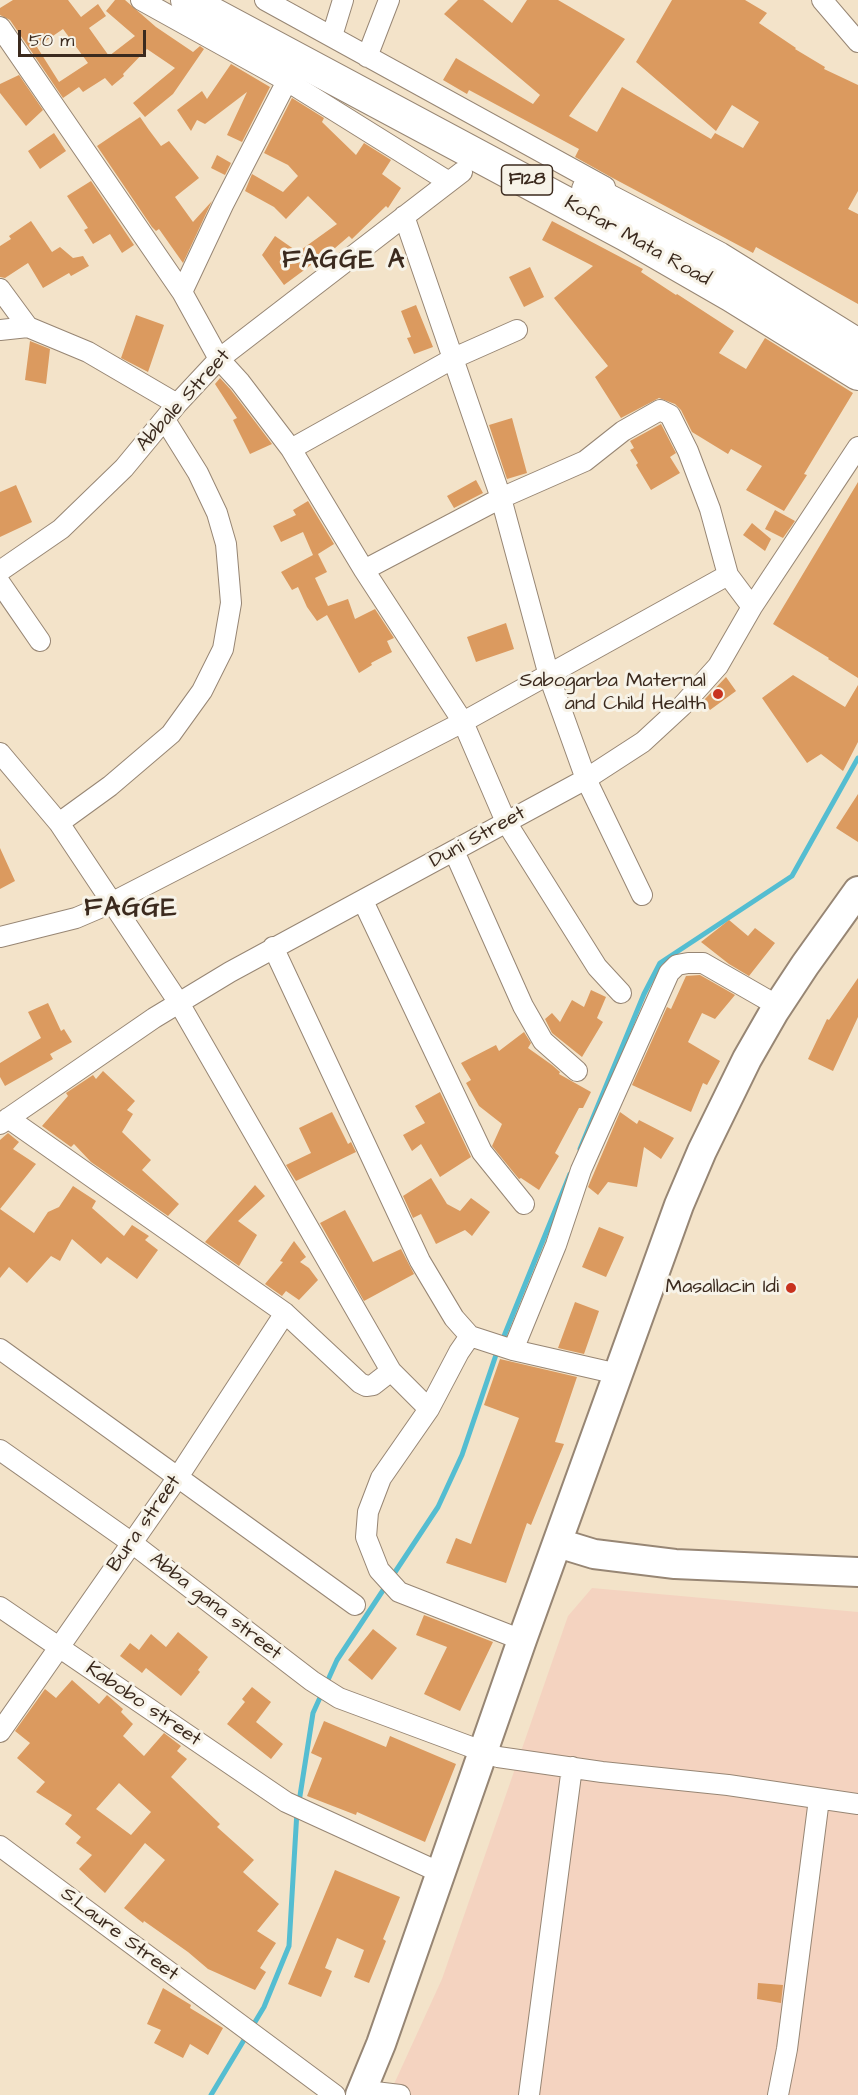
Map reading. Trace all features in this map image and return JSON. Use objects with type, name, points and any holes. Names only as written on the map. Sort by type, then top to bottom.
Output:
[{"type":"main road","name":"Kofar Mata Road","points":[[188,0],[626,235],[732,296],[858,374]]},
{"type":"main road","name":"Kofar Mata Road","points":[[232,0],[340,56],[491,140],[718,258],[858,345]]},
{"type":"main road","points":[[377,2094],[427,1960],[522,1640],[565,1545],[618,1374],[663,1248],[702,1151],[747,1059],[778,1006],[858,891]]},
{"type":"main road","points":[[377,2094],[381,2044],[441,1873],[490,1754],[565,1545],[708,1171],[773,1042],[800,1000],[858,920]]},
{"type":"main road","points":[[565,1545],[594,1554],[628,1560],[858,1572]]},
{"type":"street","points":[[141,0],[287,81],[182,292]]},
{"type":"street","points":[[265,0],[728,253],[858,330]]},
{"type":"street","points":[[332,36],[343,0]]},
{"type":"street","points":[[368,57],[390,0]]},
{"type":"street","points":[[822,0],[858,42]]},
{"type":"street","points":[[0,27],[182,292],[219,359],[240,381],[291,449],[364,570],[463,722],[506,822],[597,967],[621,993]]},
{"type":"street","name":"Abbale Street","points":[[0,571],[62,529],[124,468],[177,404],[219,359],[455,177],[287,81]]},
{"type":"street","points":[[404,216],[501,498],[549,676],[586,780],[642,895]]},
{"type":"street","points":[[0,289],[28,327]]},
{"type":"street","points":[[0,330],[28,327],[88,352],[177,404]]},
{"type":"street","points":[[291,449],[453,358],[517,330]]},
{"type":"street","points":[[364,570],[501,498],[585,461],[623,431],[660,410],[670,415],[688,451],[710,509],[728,575],[752,607]]},
{"type":"street","points":[[58,823],[110,786],[171,734],[202,691],[224,650],[231,603],[226,544],[217,513],[198,473],[165,420]]},
{"type":"street","name":"Duni Street","points":[[4,1121],[179,1004],[273,947],[586,780],[643,742],[682,706],[718,666],[752,607],[858,447]]},
{"type":"street","points":[[0,938],[76,918],[111,903],[463,722],[728,575]]},
{"type":"street","points":[[0,583],[40,641]]},
{"type":"street","points":[[0,753],[58,823],[179,1004],[391,1371],[429,1409]]},
{"type":"street","points":[[454,851],[523,1006],[543,1041],[577,1071]]},
{"type":"street","points":[[363,901],[482,1152],[524,1204]]},
{"type":"street","points":[[273,947],[420,1261],[454,1318],[470,1336],[513,1350],[618,1374]]},
{"type":"street","points":[[513,1350],[556,1245],[581,1170],[669,974],[677,965],[703,963],[778,1006]]},
{"type":"street","points":[[4,1121],[285,1313],[360,1383],[366,1386],[373,1385],[391,1371]]},
{"type":"street","name":"Bura street","points":[[0,1732],[178,1477],[285,1313]]},
{"type":"street","points":[[470,1336],[429,1409],[381,1478],[368,1512],[366,1537],[379,1570],[399,1592],[522,1640]]},
{"type":"street","points":[[0,1349],[355,1605]]},
{"type":"street","name":"Abba gana street","points":[[0,1450],[132,1543],[312,1681],[339,1698],[490,1754],[572,1767],[728,1785],[858,1804]]},
{"type":"street","name":"Kabobo street","points":[[0,1607],[286,1802],[441,1873]]},
{"type":"street","points":[[529,2095],[572,1767]]},
{"type":"street","points":[[778,2095],[787,2049],[819,1799]]},
{"type":"street","name":"S.Laure Street","points":[[0,1846],[335,2095]]},
{"type":"shaded area","points":[[592,1588],[858,1612],[858,2095],[389,2095],[442,1979],[568,1616]]},
{"type":"building","points":[[13,0],[68,0],[81,17],[98,4],[106,16],[89,28],[109,56],[135,36],[106,11],[115,0],[125,0],[156,27],[193,52],[200,46],[204,49],[173,94],[145,117],[133,103],[175,68],[147,49],[123,74],[124,76],[112,86],[105,78],[83,92],[79,87],[63,98],[10,20],[0,15],[0,8]],"holes":[[[63,29],[88,63],[59,82],[37,47]]]},
{"type":"building","points":[[458,0],[483,0],[512,23],[527,0],[558,0],[625,39],[569,116],[597,132],[622,87],[711,139],[715,133],[743,148],[759,122],[732,105],[716,131],[636,62],[672,0],[745,0],[767,13],[759,23],[825,67],[824,69],[858,85],[858,191],[848,209],[858,214],[858,304],[756,247],[753,253],[609,176],[575,157],[579,149],[469,90],[467,94],[443,80],[456,58],[533,104],[540,95],[444,14]]},
{"type":"building","points":[[231,64],[270,87],[242,142],[227,135],[247,92],[205,124],[197,120],[191,131],[177,110],[202,91],[207,99]]},
{"type":"building","points":[[19,75],[43,110],[26,126],[0,93],[0,84]]},
{"type":"building","points":[[292,98],[324,118],[322,122],[356,155],[364,143],[391,160],[382,174],[401,188],[388,208],[386,206],[352,239],[349,236],[320,261],[319,259],[284,285],[262,255],[275,236],[298,252],[337,224],[308,196],[286,219],[274,207],[245,191],[252,174],[283,192],[298,176],[288,165],[264,153]]},
{"type":"building","points":[[140,117],[161,146],[169,141],[199,178],[175,197],[193,222],[212,201],[183,263],[159,229],[156,231],[152,227],[97,146]]},
{"type":"building","points":[[54,133],[66,151],[40,169],[28,151]]},
{"type":"building","points":[[217,155],[231,163],[225,175],[211,168]]},
{"type":"building","points":[[91,181],[134,245],[122,253],[110,234],[93,244],[84,230],[88,228],[67,196]]},
{"type":"building","points":[[31,221],[52,252],[60,247],[73,258],[83,256],[89,266],[71,276],[69,273],[43,288],[28,263],[5,278],[0,277],[0,246],[11,239],[9,236]]},
{"type":"building","points":[[552,221],[643,269],[641,272],[734,331],[719,353],[746,369],[765,338],[853,393],[784,511],[746,490],[762,466],[731,449],[728,454],[692,432],[681,410],[675,404],[659,398],[621,418],[595,377],[608,366],[554,298],[593,266],[542,240]]},
{"type":"building","points":[[530,267],[544,297],[524,307],[509,277]]},
{"type":"building","points":[[416,305],[433,347],[414,354],[407,338],[411,337],[401,311]]},
{"type":"building","points":[[136,315],[164,325],[148,372],[121,358]]},
{"type":"building","points":[[30,341],[50,349],[46,384],[25,380]]},
{"type":"building","points":[[220,378],[272,444],[250,454],[233,420],[237,418],[215,384]]},
{"type":"building","points":[[512,418],[527,473],[507,479],[489,425]]},
{"type":"building","points":[[661,424],[676,453],[670,457],[680,473],[651,490],[636,465],[638,463],[630,450],[634,448],[630,441]]},
{"type":"building","points":[[476,480],[483,493],[454,508],[447,496]]},
{"type":"building","points":[[858,482],[858,678],[773,624]]},
{"type":"building","points":[[16,485],[32,522],[0,537],[0,492]]},
{"type":"building","points":[[308,501],[334,544],[318,554],[327,572],[315,578],[328,606],[348,599],[355,619],[375,609],[394,638],[387,641],[392,652],[371,663],[372,665],[359,673],[327,615],[317,621],[307,607],[298,587],[292,590],[281,572],[313,555],[303,532],[281,542],[273,526],[296,515],[293,510]]},
{"type":"building","points":[[775,510],[795,521],[783,538],[765,529]]},
{"type":"building","points":[[752,523],[771,539],[765,551],[743,535]]},
{"type":"building","points":[[506,623],[514,649],[476,662],[467,637]]},
{"type":"building","points":[[793,675],[845,707],[858,685],[858,742],[843,771],[821,754],[807,763],[762,698]]},
{"type":"building","name":"Sabogarba Maternal and Child Health","points":[[726,677],[736,691],[710,710],[703,701]]},
{"type":"building","points":[[858,794],[858,842],[836,828]]},
{"type":"building","points":[[0,848],[15,881],[0,889]]},
{"type":"building","points":[[729,920],[748,936],[755,928],[775,943],[749,976],[701,942]]},
{"type":"building","points":[[700,975],[735,995],[715,1019],[702,1013],[688,1042],[720,1061],[707,1085],[703,1083],[691,1112],[632,1085],[667,1007],[671,1009],[686,976]]},
{"type":"building","points":[[858,978],[858,1017],[833,1071],[808,1059],[827,1019],[829,1020]]},
{"type":"building","points":[[591,990],[606,997],[597,1018],[603,1022],[582,1057],[552,1033],[545,1019],[552,1013],[560,1022],[572,1000],[584,1007]]},
{"type":"building","points":[[48,1003],[61,1031],[64,1029],[72,1042],[50,1054],[53,1059],[5,1086],[0,1077],[0,1063],[41,1038],[28,1012]]},
{"type":"building","points":[[524,1032],[531,1043],[528,1048],[552,1065],[560,1072],[559,1074],[591,1092],[583,1108],[579,1108],[555,1153],[559,1156],[539,1190],[521,1178],[519,1179],[492,1146],[502,1124],[479,1106],[466,1083],[471,1080],[461,1063],[496,1045],[499,1051]]},
{"type":"building","points":[[103,1071],[135,1101],[127,1110],[133,1114],[122,1132],[151,1160],[142,1170],[179,1204],[168,1216],[91,1162],[74,1144],[71,1147],[42,1126],[68,1096],[66,1093],[93,1075],[96,1079]]},
{"type":"building","points":[[440,1092],[471,1157],[440,1177],[421,1144],[412,1151],[403,1135],[425,1123],[415,1106]]},
{"type":"building","points":[[332,1112],[348,1144],[351,1142],[356,1152],[296,1181],[286,1165],[311,1153],[299,1128]]},
{"type":"building","points":[[620,1112],[637,1124],[639,1120],[674,1138],[661,1159],[644,1147],[637,1187],[608,1182],[598,1195],[588,1187]]},
{"type":"building","points":[[8,1133],[19,1142],[13,1149],[36,1164],[0,1209],[0,1140]]},
{"type":"building","points":[[431,1178],[447,1204],[460,1211],[471,1198],[490,1212],[472,1236],[465,1230],[436,1244],[421,1214],[413,1218],[403,1196]]},
{"type":"building","points":[[255,1185],[265,1196],[238,1221],[257,1235],[239,1266],[205,1242]]},
{"type":"building","points":[[73,1186],[96,1201],[92,1208],[124,1236],[132,1225],[149,1236],[145,1240],[158,1250],[137,1279],[107,1257],[101,1264],[72,1239],[60,1261],[51,1256],[27,1283],[9,1267],[0,1278],[0,1209],[34,1233],[48,1212],[59,1207]]},
{"type":"building","points":[[345,1210],[373,1262],[401,1249],[414,1274],[364,1301],[320,1223]]},
{"type":"building","points":[[599,1227],[624,1237],[606,1277],[582,1267]]},
{"type":"building","points":[[294,1241],[306,1257],[300,1262],[309,1268],[318,1280],[299,1300],[286,1291],[282,1296],[265,1284],[283,1262],[280,1261]]},
{"type":"building","points":[[575,1302],[599,1311],[584,1354],[558,1348]]},
{"type":"building","points":[[500,1359],[577,1377],[555,1442],[564,1444],[531,1525],[527,1523],[506,1583],[446,1563],[456,1538],[471,1544],[519,1418],[484,1405]]},
{"type":"building","points":[[424,1615],[493,1642],[460,1711],[424,1694],[447,1647],[416,1635]]},
{"type":"building","points":[[373,1629],[397,1648],[372,1680],[348,1660]]},
{"type":"building","points":[[178,1632],[208,1657],[198,1670],[200,1672],[181,1696],[146,1668],[142,1673],[120,1656],[130,1643],[139,1650],[151,1634],[166,1647]]},
{"type":"building","points":[[72,1680],[99,1704],[107,1695],[123,1709],[121,1712],[133,1724],[123,1736],[144,1756],[164,1733],[181,1746],[177,1751],[187,1759],[171,1777],[220,1824],[217,1827],[254,1860],[243,1872],[279,1904],[257,1931],[276,1943],[260,1968],[266,1972],[255,1990],[208,1969],[188,1952],[124,1908],[165,1860],[145,1843],[105,1893],[79,1869],[92,1855],[76,1843],[81,1837],[65,1824],[72,1815],[36,1792],[45,1782],[17,1758],[30,1743],[15,1731],[45,1689],[56,1698]],"holes":[[[119,1783],[151,1812],[131,1835],[96,1809]]]},
{"type":"building","points":[[252,1687],[271,1702],[256,1722],[283,1744],[271,1759],[227,1724],[245,1702],[242,1699]]},
{"type":"building","points":[[324,1721],[386,1747],[390,1736],[456,1764],[425,1842],[357,1812],[356,1815],[307,1796],[322,1758],[311,1753]]},
{"type":"building","points":[[335,1870],[400,1897],[369,1983],[354,1977],[364,1950],[337,1938],[325,1968],[332,1971],[321,1997],[288,1984]]},
{"type":"building","points":[[758,1983],[783,1985],[781,2003],[757,1999]]},
{"type":"building","points":[[163,1988],[223,2028],[208,2055],[190,2044],[183,2058],[154,2043],[161,2030],[147,2024]]},
{"type":"waterway","points":[[580,1149],[644,994],[660,963],[792,876],[858,758]]},
{"type":"waterway","points":[[502,1341],[570,1174]]},
{"type":"waterway","points":[[299,1802],[313,1713],[337,1660],[438,1507],[462,1455],[498,1349]]},
{"type":"waterway","points":[[252,2027],[264,2007],[289,1946],[297,1811]]},
{"type":"waterway","points":[[211,2095],[247,2035]]},
{"type":"place","name":"Sabogarba Maternal and Child Health","points":[[718,694]]},
{"type":"place","name":"Masallacin Idi","points":[[791,1288]]},
{"type":"district","name":"FAGGE A","points":[[344,262]]},
{"type":"district","name":"FAGGE","points":[[131,910]]}]
